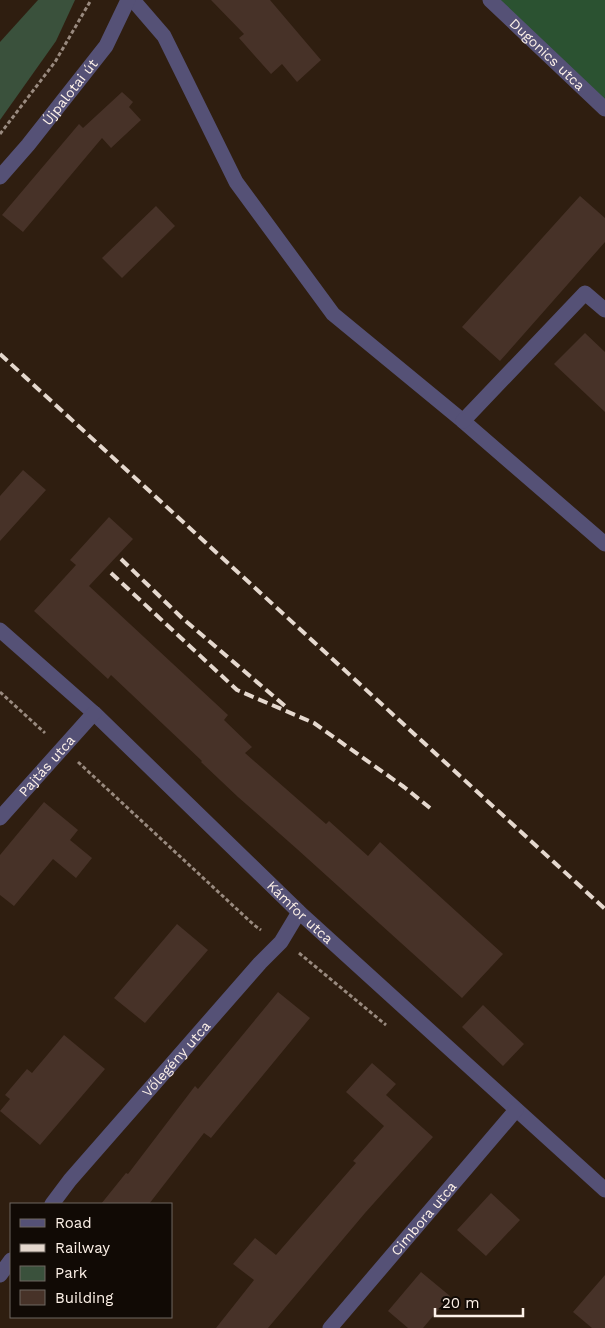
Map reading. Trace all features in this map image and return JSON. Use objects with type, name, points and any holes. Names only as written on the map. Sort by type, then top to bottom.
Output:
[{"type":"street","name":"Újpalotai út","points":[[0,177],[28,145],[106,46],[128,0]]},
{"type":"street","points":[[133,0],[164,36],[236,182],[333,314],[463,421],[605,544]]},
{"type":"street","name":"Dugonics utca","points":[[490,0],[605,109]]},
{"type":"street","points":[[463,421],[585,293],[605,310]]},
{"type":"street","name":"Kámfor utca","points":[[0,630],[94,713],[299,912],[605,1190]]},
{"type":"street","name":"Pajtás utca","points":[[0,818],[94,713]]},
{"type":"street","name":"Vőlegény utca","points":[[53,1203],[90,1157],[260,963],[281,942],[299,912]]},
{"type":"street","name":"Cimbora utca","points":[[330,1328],[516,1110]]},
{"type":"street","points":[[0,1275],[10,1261]]},
{"type":"path","points":[[0,134],[55,62],[91,0]]},
{"type":"green space","points":[[38,0],[75,0],[56,41],[0,120],[0,42]]},
{"type":"green space","points":[[490,0],[605,0],[605,109]]},
{"type":"building","points":[[211,0],[270,0],[321,60],[297,82],[282,64],[271,74],[239,38],[244,34]]},
{"type":"building","points":[[122,92],[133,102],[129,107],[141,120],[111,148],[102,138],[23,232],[2,215],[79,124],[83,128]]},
{"type":"building","points":[[580,196],[605,218],[605,242],[500,361],[462,327]]},
{"type":"building","points":[[156,206],[175,226],[122,278],[102,258]]},
{"type":"building","points":[[585,333],[605,352],[605,412],[554,364]]},
{"type":"building","points":[[23,470],[46,490],[0,541],[0,496]]},
{"type":"building","points":[[109,517],[133,539],[89,586],[228,715],[224,720],[252,747],[245,753],[326,824],[329,821],[368,856],[380,842],[503,954],[462,998],[238,797],[111,675],[108,679],[34,611],[76,565],[70,560]]},
{"type":"building","points":[[44,802],[78,830],[70,840],[92,858],[76,878],[53,859],[14,906],[0,895],[0,855]]},
{"type":"building","points":[[177,924],[208,950],[145,1023],[114,998]]},
{"type":"building","points":[[278,992],[310,1018],[211,1138],[204,1133],[150,1203],[102,1203],[126,1173],[128,1174],[195,1086],[198,1089]]},
{"type":"building","points":[[483,1005],[524,1044],[503,1066],[462,1027]]},
{"type":"building","points":[[64,1035],[105,1069],[40,1145],[0,1111],[10,1099],[5,1095],[27,1069],[32,1073]]},
{"type":"building","points":[[372,1063],[396,1084],[386,1095],[433,1137],[365,1213],[268,1328],[216,1328],[254,1280],[233,1264],[255,1238],[276,1255],[356,1163],[353,1161],[384,1126],[346,1092]]},
{"type":"building","points":[[491,1193],[520,1220],[486,1256],[457,1230]]},
{"type":"building","points":[[421,1272],[450,1296],[423,1328],[408,1328],[388,1311]]},
{"type":"building","points":[[605,1275],[605,1328],[592,1328],[573,1312]]},
{"type":"railway","points":[[0,354],[605,909]]},
{"type":"railway","points":[[121,559],[182,618],[285,706]]},
{"type":"railway","points":[[111,573],[237,690],[314,723],[404,787],[430,808]]}]
